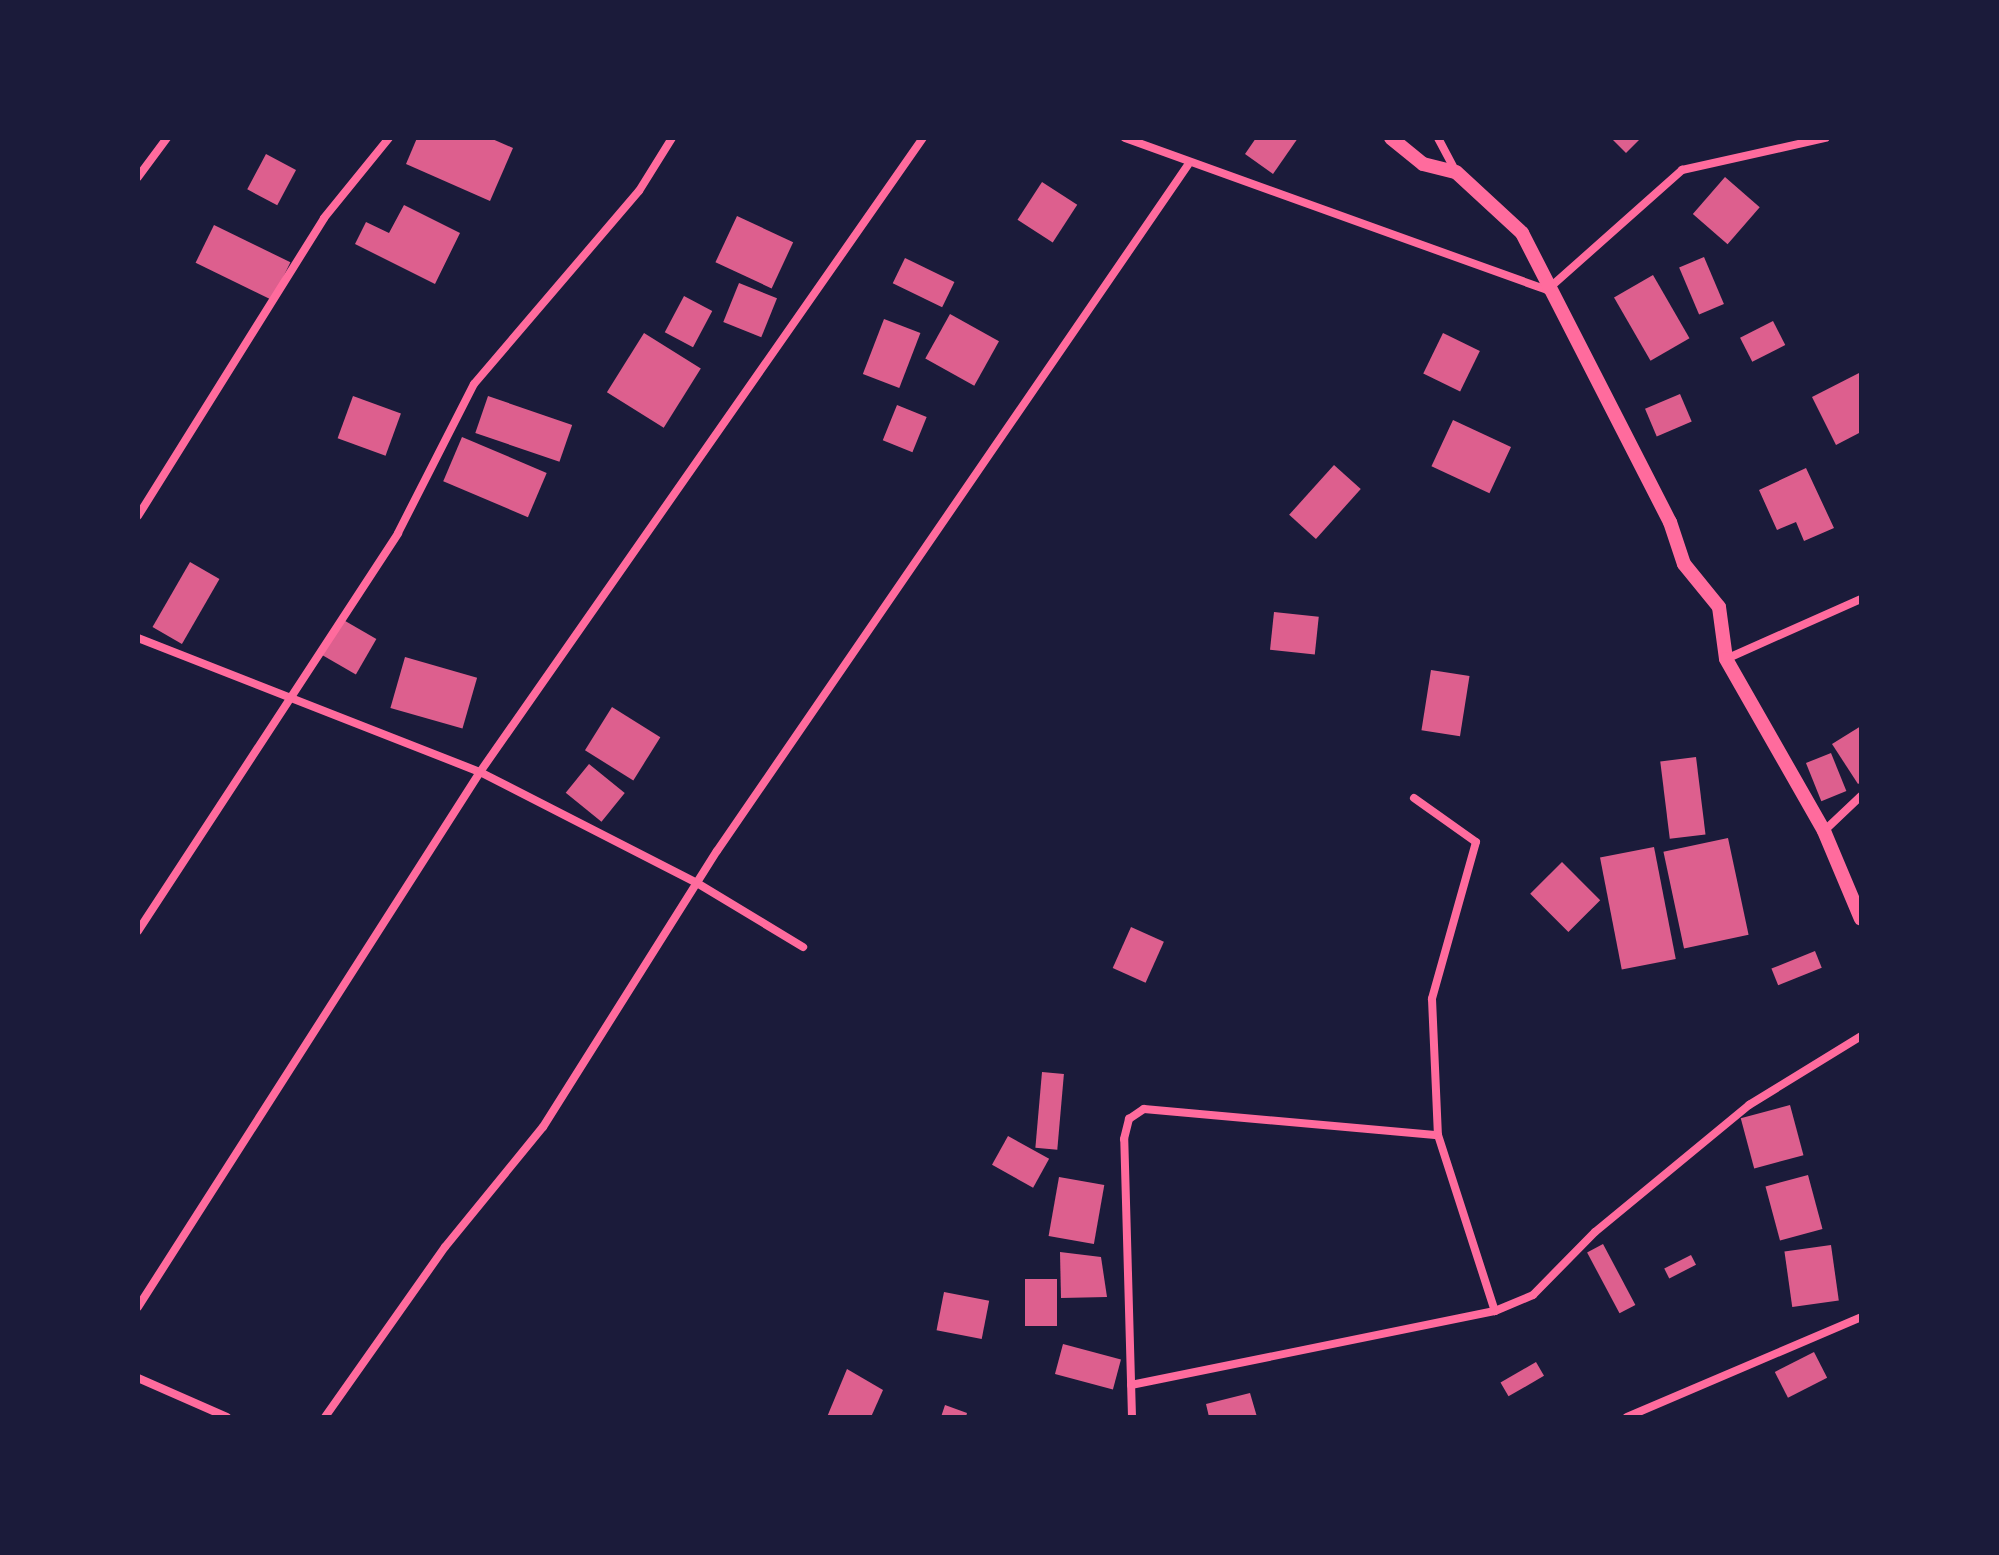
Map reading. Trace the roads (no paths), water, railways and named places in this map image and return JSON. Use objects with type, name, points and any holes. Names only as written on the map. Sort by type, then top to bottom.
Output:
[{"type":"street","points":[[138,177],[167,138]]},
{"type":"street","points":[[138,516],[324,218],[389,138]]},
{"type":"street","points":[[138,931],[287,696],[398,533],[474,384],[639,191],[672,138]]},
{"type":"street","points":[[138,1307],[480,772],[923,138]]},
{"type":"street","points":[[1125,138],[1188,165],[1547,290]]},
{"type":"street","points":[[1391,138],[1423,164],[1456,172]]},
{"type":"street","points":[[1438,138],[1456,172],[1522,233],[1547,290],[1670,522],[1684,564],[1719,607],[1726,659],[1824,831],[1861,919]]},
{"type":"street","points":[[1547,290],[1682,170],[1825,138]]},
{"type":"street","points":[[325,1417],[445,1247],[543,1127],[697,883],[1188,165]]},
{"type":"street","points":[[1726,659],[1861,599]]},
{"type":"street","points":[[138,638],[480,772],[697,883],[803,947]]},
{"type":"street","points":[[1824,831],[1861,796]]},
{"type":"street","points":[[1414,798],[1476,842],[1432,999],[1438,1135],[1495,1311]]},
{"type":"street","points":[[1131,1385],[1495,1311],[1533,1295],[1595,1232],[1749,1105],[1861,1036]]},
{"type":"street","points":[[1132,1417],[1129,1119],[1144,1109],[1219,1110],[1438,1135]]},
{"type":"street","points":[[1627,1417],[1861,1317]]},
{"type":"street","points":[[138,1378],[227,1417]]}]
